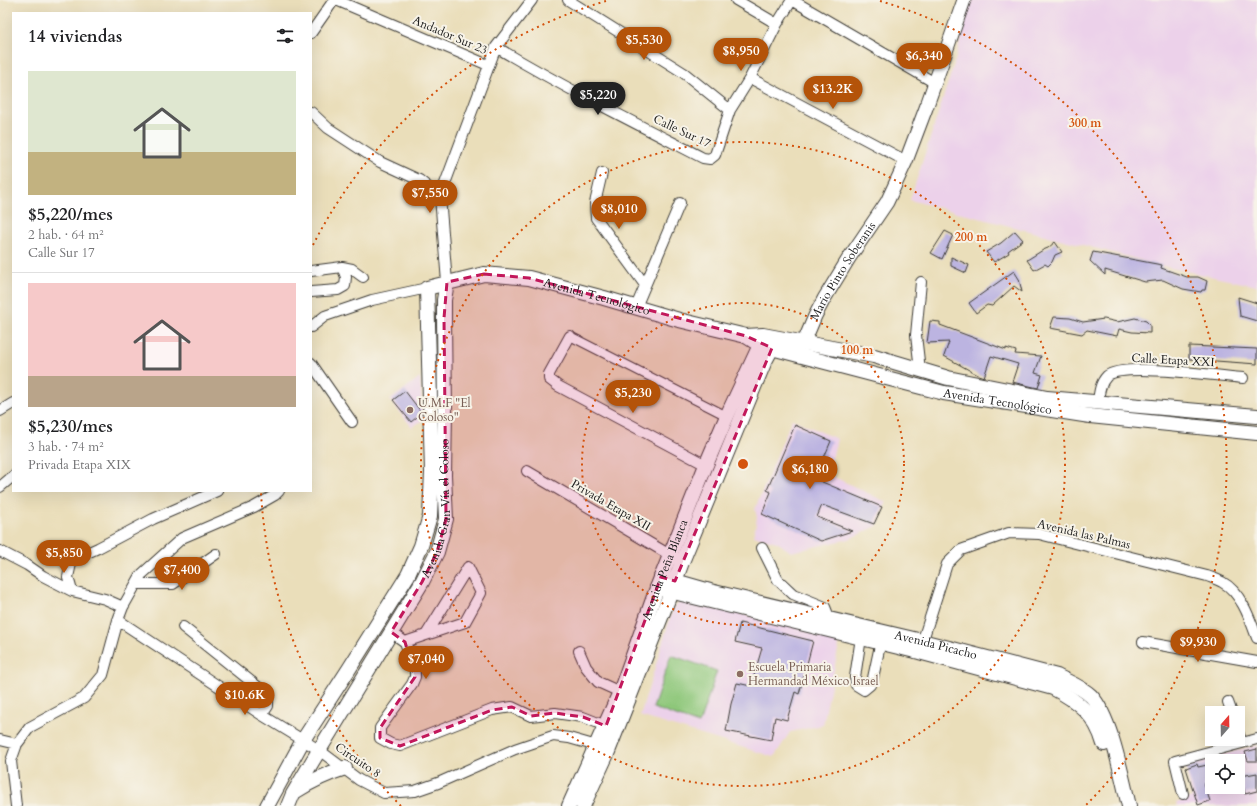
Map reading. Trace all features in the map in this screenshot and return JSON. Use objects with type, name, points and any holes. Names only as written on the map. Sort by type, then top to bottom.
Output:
[{"type":"main road","name":"Avenida Tecnológico","points":[[427,288],[484,274],[529,278],[679,320],[768,342],[869,373],[944,393],[1090,416],[1257,433]]},
{"type":"main road","name":"Avenida Gran Vía el Coloso","points":[[290,800],[422,582],[437,552],[446,519],[444,475],[444,300],[447,282]]},
{"type":"main road","name":"Avenida Gran Vía el Coloso","points":[[267,806],[303,740],[408,575],[422,546],[430,516],[432,456],[429,310],[427,288]]},
{"type":"main road","name":"Avenida Tecnológico","points":[[768,342],[804,342],[874,356],[948,378],[1047,398],[1257,416]]},
{"type":"main road","name":"Avenida Peña Blanca","points":[[583,806],[602,750],[673,587],[676,558],[706,465],[727,416],[768,342]]},
{"type":"main road","name":"Avenida Peña Blanca","points":[[569,806],[602,750],[606,726],[620,692],[659,582],[676,558],[764,363],[768,342]]},
{"type":"main road","name":"Avenida Picacho","points":[[659,582],[673,587],[920,647],[1053,688],[1082,707],[1093,720],[1102,737],[1120,806]]},
{"type":"main road","name":"Avenida Picacho","points":[[673,587],[710,591],[826,618],[862,633]]},
{"type":"main road","name":"Avenida Picacho","points":[[920,647],[1057,676],[1091,696],[1102,712],[1112,740],[1129,806]]},
{"type":"main road","points":[[290,800],[311,781],[325,774],[345,768]]},
{"type":"street","points":[[312,32],[335,0]]},
{"type":"street","name":"Andador Sur 23","points":[[335,0],[488,65]]},
{"type":"street","name":"Avenida Gran Vía el Coloso","points":[[447,282],[440,196],[496,47],[532,0]]},
{"type":"street","points":[[568,0],[684,73],[730,110],[750,78],[777,24],[792,0],[935,83]]},
{"type":"street","points":[[736,0],[777,24]]},
{"type":"street","name":"Mario Pinto Soberanis","points":[[804,342],[824,299],[849,258],[887,202],[906,161],[964,0]]},
{"type":"street","name":"Calle Sur 17","points":[[496,47],[541,74],[703,158],[710,159],[715,155],[730,110]]},
{"type":"street","points":[[750,78],[906,161]]},
{"type":"street","points":[[312,113],[328,128],[380,162],[419,180],[440,196]]},
{"type":"street","points":[[602,173],[595,203],[596,218],[645,285]]},
{"type":"street","points":[[636,307],[680,204]]},
{"type":"street","points":[[312,271],[342,267],[352,269],[363,276]]},
{"type":"street","points":[[312,292],[338,290],[345,286],[346,277],[342,267]]},
{"type":"street","points":[[920,370],[916,335],[921,282]]},
{"type":"street","points":[[312,326],[325,316],[372,300],[427,288]]},
{"type":"street","points":[[706,465],[558,386],[549,379],[549,374],[570,336],[727,416]]},
{"type":"street","points":[[312,364],[352,422]]},
{"type":"street","name":"Calle Etapa XXI","points":[[1098,402],[1101,385],[1108,375],[1125,370],[1143,369],[1243,378]]},
{"type":"street","points":[[0,411],[12,404]]},
{"type":"street","name":"Privada Etapa XII","points":[[527,471],[676,558]]},
{"type":"street","points":[[0,487],[12,477]]},
{"type":"street","points":[[72,591],[68,577],[71,564],[76,558],[153,519],[215,492]]},
{"type":"street","points":[[16,806],[11,761],[17,744],[30,727],[84,698],[103,675],[118,620],[123,607],[141,575],[182,538],[254,507],[275,496],[278,492]]},
{"type":"street","name":"Avenida las Palmas","points":[[920,647],[947,564],[961,550],[1009,533],[1039,534],[1207,576],[1222,582],[1235,592],[1256,631]]},
{"type":"street","points":[[762,548],[778,580],[794,594],[825,607],[827,612],[826,618]]},
{"type":"street","points":[[0,551],[27,564],[43,576],[72,591],[105,599],[123,607]]},
{"type":"street","points":[[136,584],[173,584],[216,554]]},
{"type":"street","points":[[405,642],[426,635],[465,622],[481,594],[468,567],[426,635]]},
{"type":"street","name":"Circuito 8","points":[[118,620],[262,715],[320,750],[359,780],[384,793],[415,791],[438,783],[515,749],[553,736],[569,738],[602,750]]},
{"type":"street","points":[[183,627],[268,695],[268,706],[262,715]]},
{"type":"street","points":[[391,632],[405,642],[415,670],[415,677],[412,684],[380,728],[380,738],[390,744],[400,746],[492,710],[512,707],[531,716],[554,713],[583,717],[606,726]]},
{"type":"street","points":[[862,633],[855,677],[856,685],[864,690],[870,685],[873,678],[882,637]]},
{"type":"street","points":[[1143,642],[1257,662]]},
{"type":"street","points":[[579,651],[586,667],[598,682],[620,692]]},
{"type":"street","points":[[1228,702],[1229,706]]},
{"type":"street","points":[[1245,742],[1257,739]]},
{"type":"street","points":[[0,740],[17,744]]},
{"type":"street","points":[[1183,794],[1175,761],[1231,746]]},
{"type":"highlighted area","points":[[484,274],[529,278],[746,336],[772,348],[675,581],[661,577],[606,726],[583,717],[555,713],[531,716],[512,707],[492,710],[400,746],[380,738],[380,728],[415,677],[405,642],[391,632],[422,582],[437,552],[446,519],[444,318],[447,282]]},
{"type":"shaded area","points":[[970,0],[1257,0],[1257,286],[1171,268],[910,200],[956,58]]},
{"type":"shaded area","name":"U.M.F \"El Coloso\"","points":[[420,377],[423,420],[412,427],[390,400]]},
{"type":"shaded area","points":[[792,419],[837,439],[828,474],[886,502],[877,526],[849,539],[791,552],[777,542],[754,536],[757,517],[755,509]]},
{"type":"shaded area","name":"Escuela Primaria Hermandad México Israel","points":[[681,601],[841,635],[823,725],[790,732],[774,757],[640,716],[673,609]]},
{"type":"shaded area","points":[[1257,745],[1257,806],[1177,806],[1176,803],[1192,797],[1185,765],[1205,759],[1205,794],[1245,794],[1245,754],[1225,754]]},
{"type":"green space","points":[[671,655],[717,671],[699,724],[653,708]]},
{"type":"building","points":[[945,231],[953,235],[942,259],[931,253]]},
{"type":"building","points":[[1015,231],[1023,240],[1008,251],[1009,253],[994,262],[986,252],[1001,243]]},
{"type":"building","points":[[1055,242],[1062,252],[1055,255],[1052,262],[1048,266],[1045,264],[1034,270],[1027,260],[1048,248]]},
{"type":"building","points":[[1093,252],[1162,265],[1161,268],[1187,277],[1198,277],[1207,281],[1205,290],[1202,290],[1201,292],[1183,289],[1163,280],[1145,282],[1105,270],[1105,275],[1090,261]]},
{"type":"building","points":[[951,257],[969,265],[966,273],[951,266]]},
{"type":"building","points":[[1014,271],[1019,279],[1022,292],[1014,286],[992,306],[987,305],[976,313],[969,303]]},
{"type":"building","points":[[1238,297],[1257,303],[1257,321],[1240,316]]},
{"type":"building","points":[[1054,317],[1070,318],[1083,322],[1104,319],[1117,322],[1135,318],[1146,321],[1150,325],[1150,333],[1132,332],[1119,329],[1117,336],[1087,330],[1082,334],[1050,328]]},
{"type":"building","points":[[930,321],[940,322],[940,325],[1006,350],[1006,348],[1016,351],[1015,354],[1041,356],[1035,373],[1042,375],[1038,388],[1012,382],[1018,364],[991,356],[984,377],[944,356],[949,342],[927,343]]},
{"type":"building","points":[[1189,346],[1257,349],[1257,364],[1189,359]]},
{"type":"building","points":[[405,391],[422,413],[411,422],[393,400]]},
{"type":"building","points":[[795,425],[831,441],[815,479],[882,507],[874,524],[822,505],[817,517],[852,531],[821,541],[762,514],[771,492],[767,490]]},
{"type":"building","points":[[740,623],[813,641],[799,694],[795,692],[787,720],[775,717],[771,740],[726,731],[737,683],[751,686],[762,648],[735,642]]},
{"type":"building","points":[[1257,749],[1257,761],[1248,761],[1245,752]]},
{"type":"building","points":[[1197,764],[1198,767],[1205,766],[1205,794],[1208,794],[1210,801],[1198,805],[1186,768]]},
{"type":"building","points":[[1257,773],[1257,791],[1245,794],[1245,775]]},
{"type":"place","name":"U.M.F \"El Coloso\"","points":[[410,410]]},
{"type":"place","name":"Escuela Primaria Hermandad México Israel","points":[[740,674]]}]
